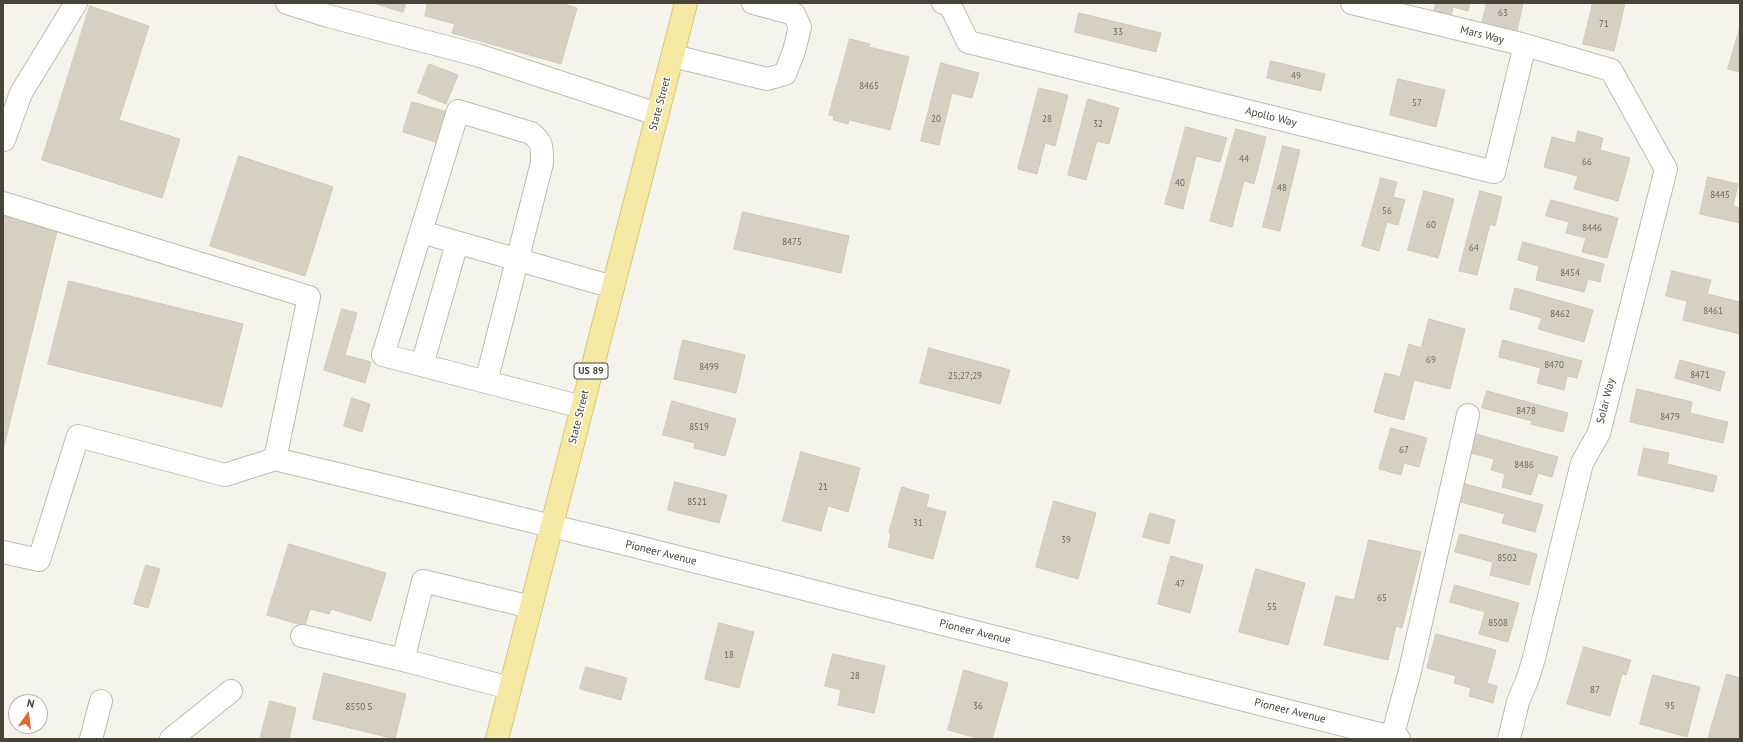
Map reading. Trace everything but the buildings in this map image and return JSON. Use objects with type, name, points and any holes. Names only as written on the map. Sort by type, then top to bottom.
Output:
[{"type":"main road","name":"State Street","points":[[497,739],[686,3]]},
{"type":"street","points":[[4,140],[20,93],[76,3]]},
{"type":"street","points":[[287,3],[328,16],[477,55],[657,114]]},
{"type":"street","points":[[673,56],[767,79],[785,74],[794,50],[800,27],[794,14],[753,3]]},
{"type":"street","name":"Apollo Way","points":[[943,3],[950,5],[968,42],[1494,172],[1525,45]]},
{"type":"street","name":"Mars Way","points":[[1352,3],[1525,45],[1611,70]]},
{"type":"street","name":"Solar Way","points":[[1509,739],[1518,702],[1534,658],[1582,463],[1599,433],[1666,169],[1611,70]]},
{"type":"street","points":[[486,382],[542,163],[542,150],[540,139],[531,133],[458,111],[383,355],[422,365],[486,382],[582,407]]},
{"type":"street","points":[[3,203],[309,297],[275,459],[225,475],[78,436],[39,560],[3,552]]},
{"type":"street","points":[[421,232],[613,287]]},
{"type":"street","points":[[422,365],[457,243]]},
{"type":"street","points":[[1396,738],[1468,415]]},
{"type":"street","name":"Pioneer Avenue","points":[[275,459],[552,525],[1396,738]]},
{"type":"street","points":[[403,660],[423,581],[530,607]]},
{"type":"street","points":[[302,636],[403,660],[510,688]]},
{"type":"street","points":[[171,739],[231,691]]},
{"type":"street","points":[[91,739],[101,701]]}]
